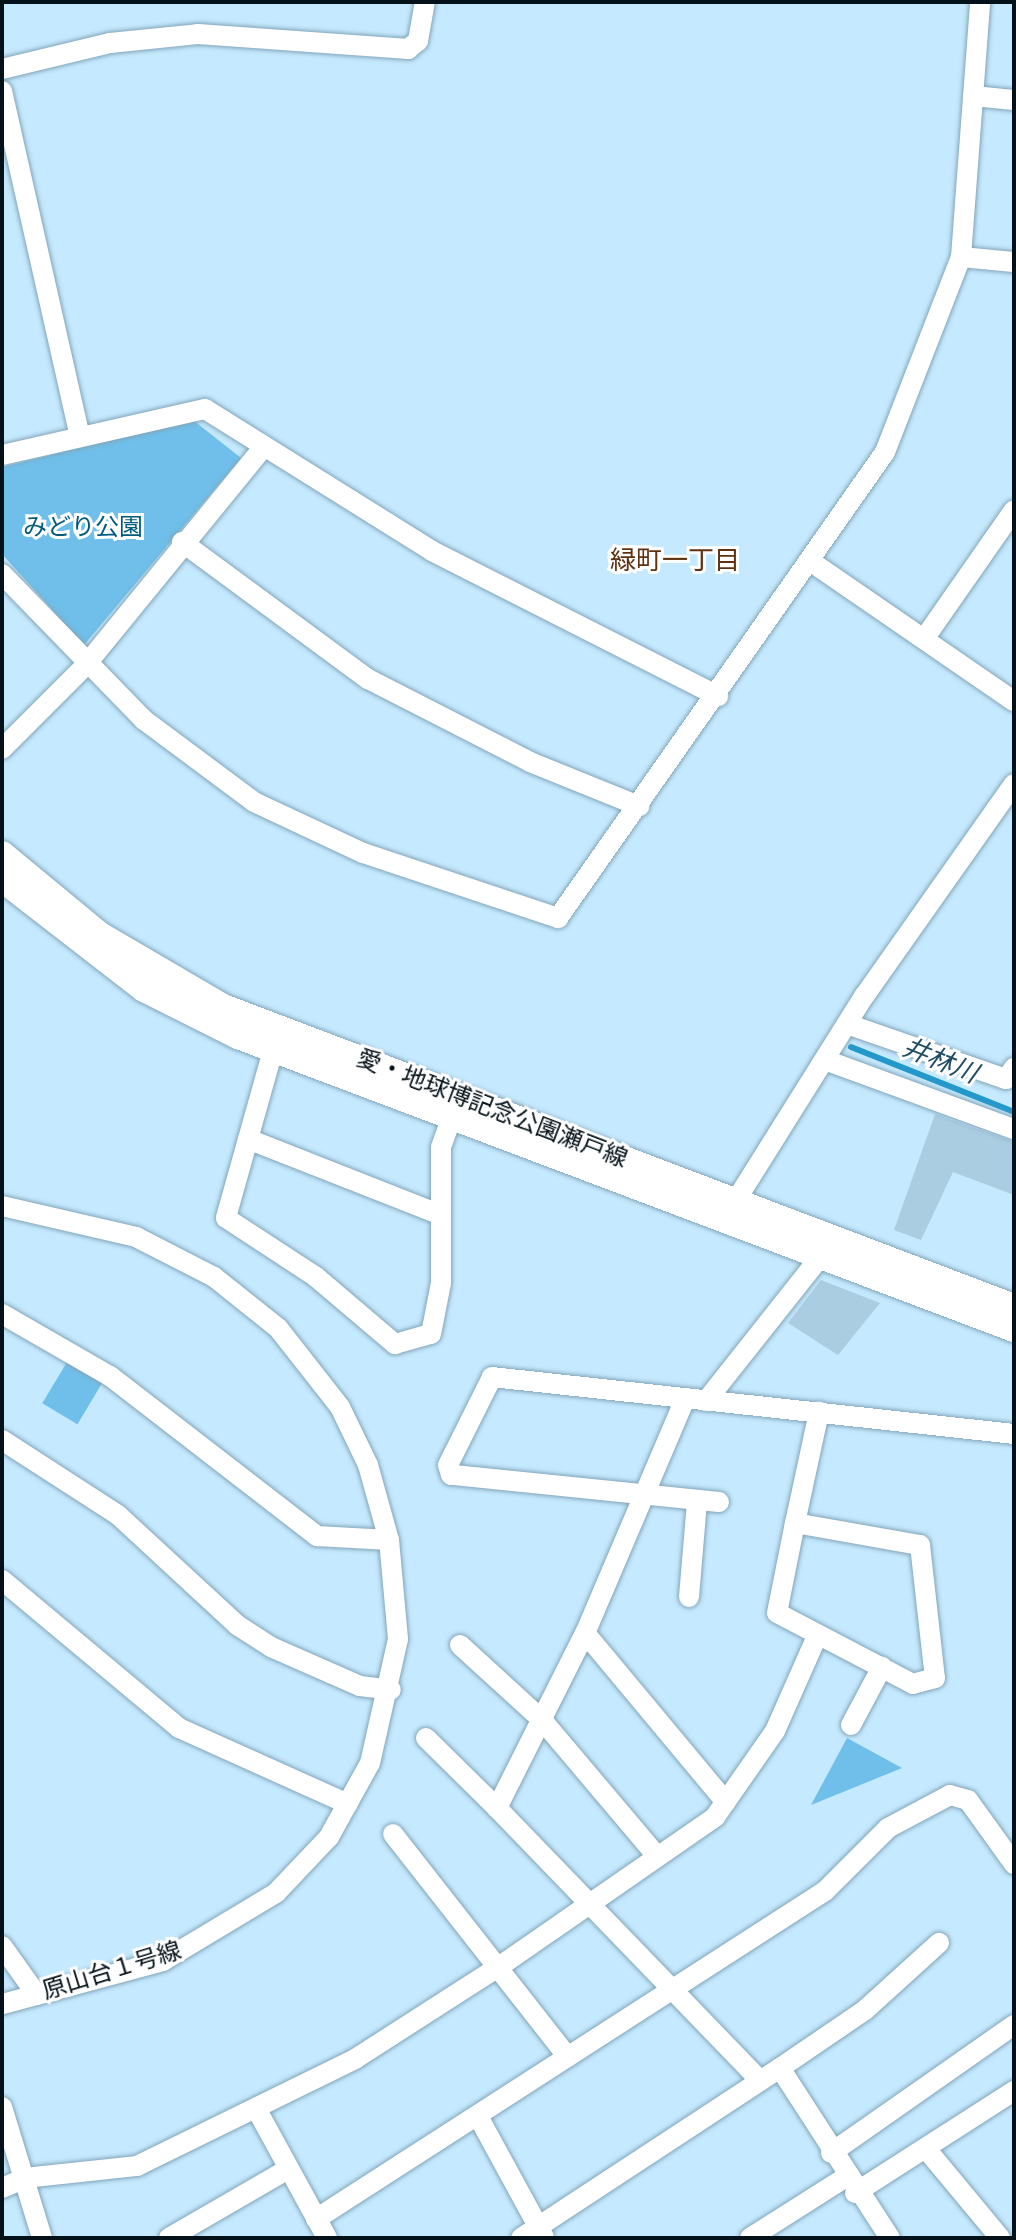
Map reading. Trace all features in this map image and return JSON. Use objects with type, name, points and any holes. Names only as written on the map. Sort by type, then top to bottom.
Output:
[{"type":"main road","name":"愛・地球博記念公園瀬戸線","points":[[2,854],[100,935],[276,1039],[452,1117],[729,1210]]},
{"type":"main road","name":"愛・地球博記念公園瀬戸線","points":[[2,879],[144,989],[828,1248],[1014,1329]]},
{"type":"main road","name":"愛・地球博記念公園瀬戸線","points":[[828,1248],[1014,1307]]},
{"type":"street","points":[[2,69],[110,43],[198,34],[408,49],[418,41],[425,2]]},
{"type":"street","points":[[2,574],[85,666],[144,720],[254,802],[363,853],[551,920],[639,806],[718,696],[885,452],[961,257],[980,2]]},
{"type":"street","points":[[2,91],[80,436]]},
{"type":"street","points":[[973,96],[1014,100]]},
{"type":"street","points":[[961,257],[1014,262]]},
{"type":"street","points":[[2,455],[197,408],[432,551],[718,696]]},
{"type":"street","points":[[2,749],[85,666],[182,542],[263,448]]},
{"type":"street","points":[[924,639],[1014,510]]},
{"type":"street","points":[[182,542],[368,679],[530,762],[639,806]]},
{"type":"street","points":[[810,561],[1014,701]]},
{"type":"street","points":[[729,1210],[847,1024],[1014,784]]},
{"type":"street","points":[[847,1024],[1011,1076]]},
{"type":"street","points":[[276,1039],[226,1218],[316,1277],[388,1341],[431,1334],[441,1215],[441,1147],[452,1117]]},
{"type":"street","points":[[825,1060],[1014,1129]]},
{"type":"street","points":[[248,1139],[441,1215]]},
{"type":"street","name":"原山台１号線","points":[[2,1206],[136,1237],[214,1277],[278,1328],[340,1407],[368,1465],[389,1540],[398,1612],[391,1690],[348,1804],[310,1861],[207,1938],[163,1961],[2,2004]]},
{"type":"street","points":[[497,1808],[696,1400],[828,1248]]},
{"type":"street","points":[[2,1314],[110,1376],[317,1536],[389,1540]]},
{"type":"street","points":[[719,1502],[451,1475],[448,1465],[492,1377],[1014,1434]]},
{"type":"street","points":[[795,1523],[920,1545],[939,1668],[935,1678],[913,1684],[777,1613],[795,1523],[819,1412]]},
{"type":"street","points":[[2,1440],[118,1515],[260,1639],[360,1686],[391,1690]]},
{"type":"street","points":[[689,1597],[697,1501]]},
{"type":"street","points":[[2,1580],[179,1728],[348,1804]]},
{"type":"street","points":[[585,1633],[726,1802]]},
{"type":"street","points":[[2,2188],[25,2178],[137,2166],[257,2110],[355,2059],[500,1966],[585,1903],[657,1856],[726,1802],[775,1731],[817,1636]]},
{"type":"street","points":[[460,1645],[542,1720],[657,1856]]},
{"type":"street","points":[[851,1725],[882,1667]]},
{"type":"street","points":[[426,1738],[760,2080]]},
{"type":"street","points":[[316,2219],[479,2118],[825,1891],[897,1822],[950,1795],[968,1800],[1014,1864]]},
{"type":"street","points":[[393,1834],[500,1966],[568,2057]]},
{"type":"street","points":[[521,2238],[542,2232],[865,2010],[939,1943]]},
{"type":"street","points":[[2,1946],[37,1995]]},
{"type":"street","points":[[831,2153],[1014,2025]]},
{"type":"street","points":[[780,2068],[850,2185],[890,2238]]},
{"type":"street","points":[[750,2238],[850,2185],[927,2150],[1014,2091]]},
{"type":"street","points":[[2,2107],[42,2238]]},
{"type":"street","points":[[257,2110],[327,2238]]},
{"type":"street","points":[[479,2118],[542,2232]]},
{"type":"street","points":[[927,2150],[1000,2238]]},
{"type":"street","points":[[169,2238],[288,2169]]},
{"type":"green space","name":"みどり公園","points":[[193,420],[241,458],[84,645],[2,554],[2,467]]},
{"type":"green space","points":[[67,1362],[102,1383],[77,1424],[42,1403]]},
{"type":"green space","points":[[847,1738],[902,1768],[811,1805]]},
{"type":"building","points":[[935,1114],[1014,1142],[1014,1195],[953,1172],[921,1240],[894,1230]]},
{"type":"building","points":[[821,1280],[880,1303],[838,1355],[788,1323]]},
{"type":"waterway","name":"井林川","points":[[851,1047],[1014,1112]]},
{"type":"district","name":"緑町一丁目","points":[[675,561]]}]
